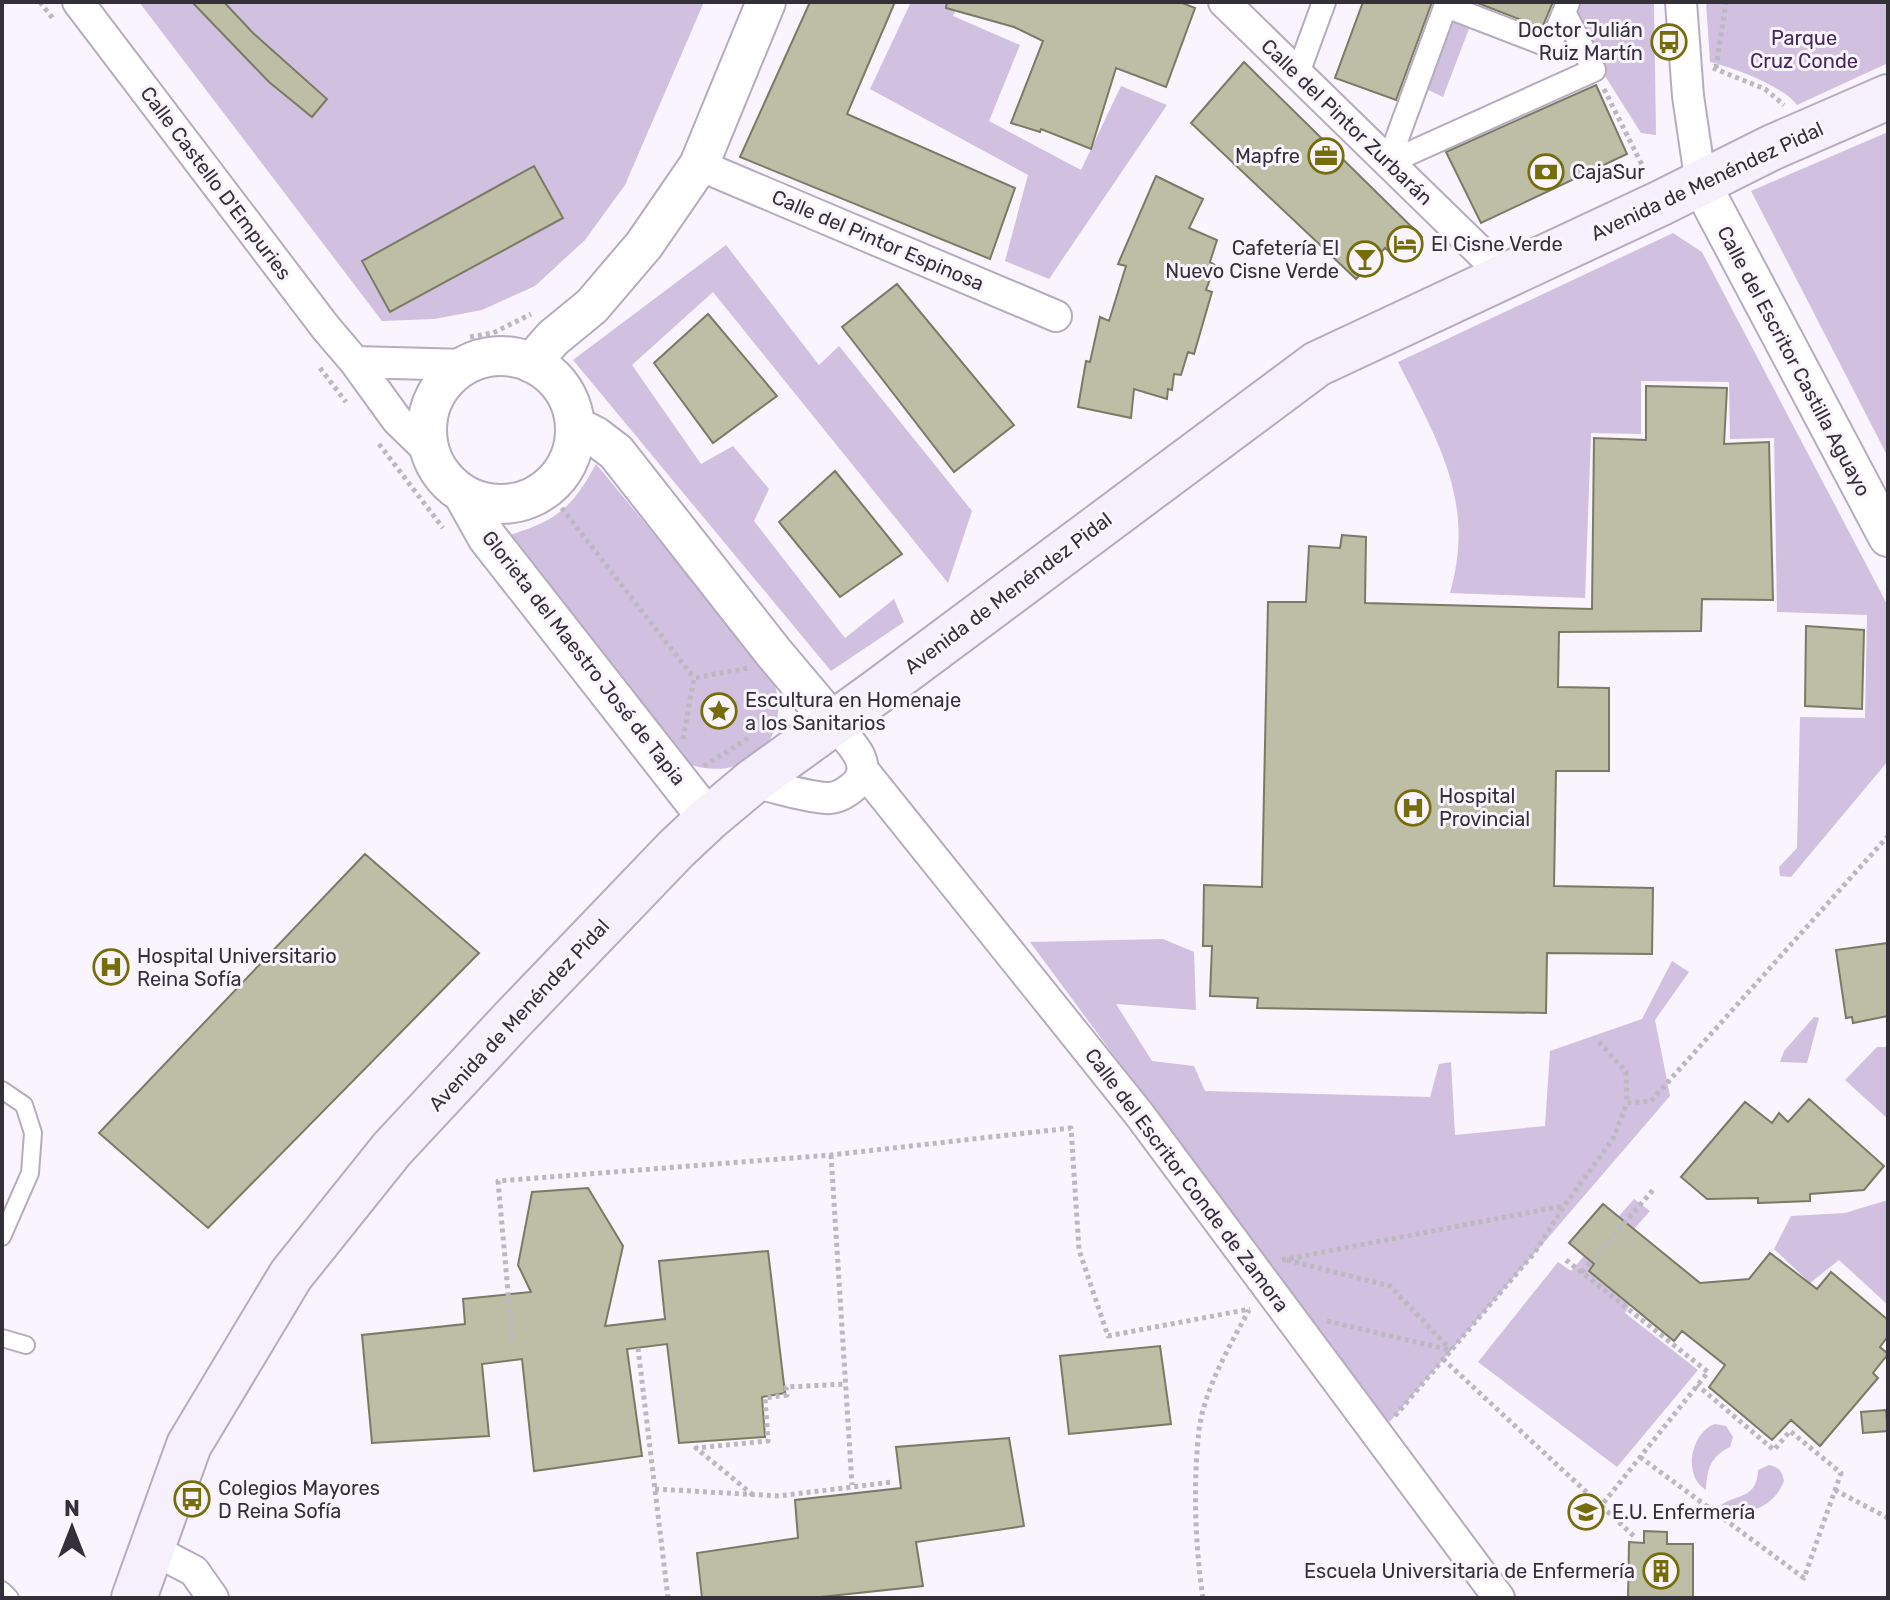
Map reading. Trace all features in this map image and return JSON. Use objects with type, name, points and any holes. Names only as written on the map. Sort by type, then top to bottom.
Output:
[{"type":"main road","name":"Avenida de Menéndez Pidal","points":[[134,1598],[189,1445],[291,1275],[392,1149],[708,819],[752,782],[1317,364],[1701,184],[1773,147],[1888,97]]},
{"type":"street","name":"Calle Castello D'Empuries","points":[[78,2],[355,362]]},
{"type":"street","points":[[531,363],[553,338],[592,306],[623,270],[699,165],[766,2]]},
{"type":"street","name":"Calle del Pintor Zurbarán","points":[[1224,2],[1505,276]]},
{"type":"street","points":[[1298,73],[1324,2]]},
{"type":"street","points":[[1681,2],[1688,96],[1701,184]]},
{"type":"street","points":[[1388,163],[1446,4],[1550,46],[1566,7]]},
{"type":"street","points":[[1388,163],[1594,70],[1566,7]]},
{"type":"street","name":"Calle del Pintor Espinosa","points":[[699,165],[1056,316]]},
{"type":"street","name":"Calle del Escritor Castilla Aguayo","points":[[1701,184],[1888,537]]},
{"type":"street","points":[[430,452],[428,416],[434,399],[465,351]]},
{"type":"street","points":[[355,362],[465,351],[515,358],[531,363],[551,376],[570,402],[575,426],[574,444],[568,462],[547,489]]},
{"type":"street","name":"Glorieta del Maestro José de Tapia","points":[[355,362],[397,420],[430,452],[442,475],[463,494],[487,537],[708,819]]},
{"type":"street","points":[[575,426],[616,452],[833,723]]},
{"type":"street","name":"Glorieta del Maestro José de Tapia","points":[[463,494],[499,504],[518,502],[547,489]]},
{"type":"street","name":"Calle del Escritor Conde de Zamora","points":[[833,723],[861,758],[863,770],[1078,1036],[1499,1598]]},
{"type":"street","points":[[752,782],[827,798],[849,790],[859,781],[863,770]]},
{"type":"street","points":[[152,1549],[194,1571],[213,1598]]},
{"type":"lane","points":[[2,1090],[24,1105],[33,1133],[30,1173],[2,1237]]},
{"type":"lane","points":[[2,1338],[26,1345]]},
{"type":"lane","points":[[2,1590],[10,1598]]},
{"type":"path","points":[[1716,69],[1726,2]]},
{"type":"path","points":[[1704,67],[1765,89],[1783,102],[1786,110]]},
{"type":"path","points":[[1594,70],[1661,203]]},
{"type":"path","points":[[465,351],[542,308]]},
{"type":"path","points":[[547,489],[694,678],[691,706],[673,774]]},
{"type":"path","points":[[694,678],[753,667],[774,653]]},
{"type":"path","points":[[673,774],[762,731]]},
{"type":"path","points":[[1627,1103],[1651,1101],[1888,836]]},
{"type":"path","points":[[1379,1435],[1535,1252],[1613,1139],[1627,1103],[1626,1072],[1599,1042]]},
{"type":"path","points":[[512,1336],[498,1181],[831,1155],[1071,1128],[1079,1250],[1108,1336],[1250,1309]]},
{"type":"path","points":[[831,1155],[852,1485]]},
{"type":"path","points":[[1582,1272],[1653,1190]]},
{"type":"path","points":[[1203,1598],[1196,1548],[1200,1428],[1221,1362],[1250,1309],[1258,1274],[1284,1259],[1564,1206]]},
{"type":"path","points":[[1284,1259],[1390,1286],[1451,1350]]},
{"type":"path","points":[[1566,1260],[1708,1372],[1601,1506]]},
{"type":"path","points":[[1286,1311],[1451,1350]]},
{"type":"path","points":[[638,1348],[668,1598]]},
{"type":"path","points":[[1443,1359],[1636,1538]]},
{"type":"path","points":[[753,1495],[696,1448],[768,1441],[765,1398],[787,1395],[786,1387],[846,1384]]},
{"type":"path","points":[[1640,1457],[1804,1578],[1841,1473],[1790,1431],[1774,1450],[1697,1385]]},
{"type":"path","points":[[655,1489],[779,1496],[892,1482]]},
{"type":"path","points":[[1835,1490],[1888,1518]]},
{"type":"green space","points":[[139,2],[704,2],[625,185],[585,240],[535,286],[482,310],[434,319],[382,321]]},
{"type":"green space","points":[[911,2],[959,2],[953,16],[1020,45],[989,121],[1081,170],[1121,86],[1167,105],[1049,279],[1005,261],[1028,175],[870,89]]},
{"type":"green space","points":[[1578,2],[1654,2],[1656,135],[1641,133],[1593,57],[1573,14]]},
{"type":"green space","name":"Parque Cruz Conde","points":[[1706,2],[1888,2],[1888,63],[1797,105],[1769,84],[1710,62]]},
{"type":"green space","points":[[1448,19],[1470,26],[1443,97],[1424,88]]},
{"type":"green space","points":[[1888,132],[1888,457],[1751,191]]},
{"type":"green space","points":[[1673,233],[1702,252],[1888,606],[1888,761],[1791,877],[1780,876],[1779,867],[1797,848],[1800,717],[1865,718],[1867,615],[1777,612],[1774,438],[1730,439],[1729,382],[1641,381],[1641,434],[1591,433],[1585,598],[1450,593],[1457,560],[1456,501],[1439,446],[1398,362]]},
{"type":"green space","points":[[726,245],[819,365],[839,346],[972,511],[948,583],[713,292],[632,365],[701,464],[733,446],[769,489],[754,521],[845,638],[894,599],[904,622],[831,671],[573,360]]},
{"type":"green space","points":[[596,464],[772,676],[778,698],[777,719],[771,737],[761,751],[746,762],[728,768],[685,763],[506,536],[538,525],[560,512],[578,493]]},
{"type":"green space","points":[[1163,939],[1194,952],[1196,1010],[1116,1004],[1152,1061],[1194,1066],[1205,1091],[1430,1097],[1439,1064],[1451,1062],[1455,1135],[1545,1126],[1550,1051],[1642,1019],[1672,961],[1689,972],[1655,1020],[1670,1096],[1387,1425],[1030,942]]},
{"type":"green space","points":[[1814,1017],[1819,1018],[1807,1063],[1780,1062],[1784,1051]]},
{"type":"green space","points":[[1877,1047],[1888,1047],[1888,1119],[1845,1080]]},
{"type":"green space","points":[[1634,1199],[1650,1211],[1634,1229],[1630,1305],[1625,1313],[1698,1370],[1617,1467],[1478,1362],[1558,1262],[1571,1271]]},
{"type":"green space","points":[[1888,1200],[1888,1305],[1839,1260],[1810,1283],[1774,1249],[1791,1216],[1845,1213]]},
{"type":"green space","points":[[1715,1424],[1726,1426],[1733,1437],[1730,1447],[1711,1464],[1706,1490],[1694,1475],[1692,1455],[1700,1436]]},
{"type":"green space","points":[[1769,1465],[1780,1470],[1784,1481],[1766,1504],[1749,1511],[1721,1505],[1750,1491],[1758,1470]]},
{"type":"building","points":[[192,2],[224,2],[253,33],[327,99],[312,117],[269,82]]},
{"type":"building","points":[[810,2],[895,2],[847,114],[1015,188],[990,259],[740,157]]},
{"type":"building","points":[[947,2],[1180,2],[1195,8],[1166,87],[1116,68],[1091,149],[1041,129],[1040,132],[1011,123],[1043,41],[1014,27],[946,8]]},
{"type":"building","points":[[1363,2],[1432,2],[1396,100],[1335,78]]},
{"type":"building","points":[[1475,2],[1553,2],[1542,28]]},
{"type":"building","points":[[1244,62],[1422,237],[1399,260],[1385,248],[1356,279],[1191,123]]},
{"type":"building","points":[[1596,85],[1627,154],[1481,223],[1446,152]]},
{"type":"building","points":[[534,166],[563,218],[390,312],[362,261]]},
{"type":"building","points":[[1156,176],[1203,199],[1189,228],[1217,240],[1210,262],[1215,265],[1206,290],[1212,292],[1194,354],[1188,352],[1181,375],[1174,374],[1167,399],[1134,389],[1131,418],[1078,407],[1086,361],[1090,362],[1100,317],[1109,321],[1126,266],[1118,264]]},
{"type":"building","points":[[897,284],[1014,425],[954,472],[842,327]]},
{"type":"building","points":[[708,314],[777,396],[713,443],[654,363]]},
{"type":"building","points":[[1646,386],[1727,388],[1724,444],[1769,442],[1773,600],[1702,599],[1701,631],[1559,632],[1558,687],[1609,688],[1609,771],[1556,771],[1554,886],[1653,888],[1652,954],[1547,953],[1546,1013],[1257,1008],[1258,998],[1210,996],[1212,946],[1203,946],[1204,885],[1262,887],[1268,602],[1306,602],[1309,546],[1340,548],[1342,535],[1366,537],[1365,603],[1592,609],[1594,438],[1646,440]]},
{"type":"building","points":[[835,471],[902,554],[840,597],[779,522]]},
{"type":"building","points":[[1806,626],[1864,630],[1862,709],[1805,706]]},
{"type":"building","points":[[365,854],[479,953],[208,1228],[99,1133]]},
{"type":"building","points":[[1888,943],[1888,1016],[1853,1023],[1852,1017],[1846,1018],[1836,950]]},
{"type":"building","points":[[1809,1099],[1884,1166],[1864,1190],[1810,1194],[1810,1201],[1758,1203],[1758,1198],[1707,1199],[1681,1177],[1745,1102],[1772,1123],[1779,1113],[1788,1122]]},
{"type":"building","points":[[588,1188],[623,1246],[605,1326],[665,1319],[659,1261],[768,1251],[785,1393],[762,1397],[765,1437],[679,1443],[667,1344],[627,1349],[642,1456],[534,1471],[522,1359],[482,1364],[489,1436],[372,1443],[362,1335],[465,1324],[463,1299],[531,1292],[518,1265],[532,1192]]},
{"type":"building","points":[[1603,1204],[1700,1283],[1749,1279],[1770,1253],[1817,1289],[1831,1272],[1888,1320],[1888,1336],[1880,1347],[1888,1354],[1873,1373],[1878,1378],[1820,1446],[1791,1420],[1772,1440],[1709,1387],[1725,1365],[1682,1331],[1674,1341],[1589,1271],[1594,1264],[1569,1243]]},
{"type":"building","points":[[1160,1346],[1171,1424],[1069,1434],[1060,1356]]},
{"type":"building","points":[[1886,1410],[1888,1431],[1863,1433],[1861,1412]]},
{"type":"building","points":[[1009,1438],[1024,1526],[916,1542],[923,1586],[811,1598],[702,1598],[697,1553],[798,1538],[795,1500],[901,1488],[896,1447]]},
{"type":"building","name":"Escuela Universitaria de Enfermería","points":[[1644,1531],[1667,1532],[1667,1544],[1693,1544],[1693,1598],[1628,1598],[1629,1542],[1644,1543]]},
{"type":"place","name":"Doctor Julián Ruiz Martín","points":[[1669,42]]},
{"type":"place","name":"Mapfre","points":[[1326,156]]},
{"type":"place","name":"CajaSur","points":[[1546,172]]},
{"type":"place","name":"El Cisne Verde","points":[[1405,244]]},
{"type":"place","name":"Cafetería El Nuevo Cisne Verde","points":[[1365,259]]},
{"type":"place","name":"Escultura en Homenaje a los Sanitarios","points":[[719,711]]},
{"type":"place","name":"Hospital Provincial","points":[[1413,808]]},
{"type":"place","name":"Hospital Universitario Reina Sofía","points":[[111,967]]},
{"type":"place","name":"Colegios Mayores D Reina Sofía","points":[[192,1499]]},
{"type":"place","name":"E.U. Enfermería","points":[[1586,1512]]},
{"type":"place","name":"Escuela Universitaria de Enfermería","points":[[1661,1571]]}]
